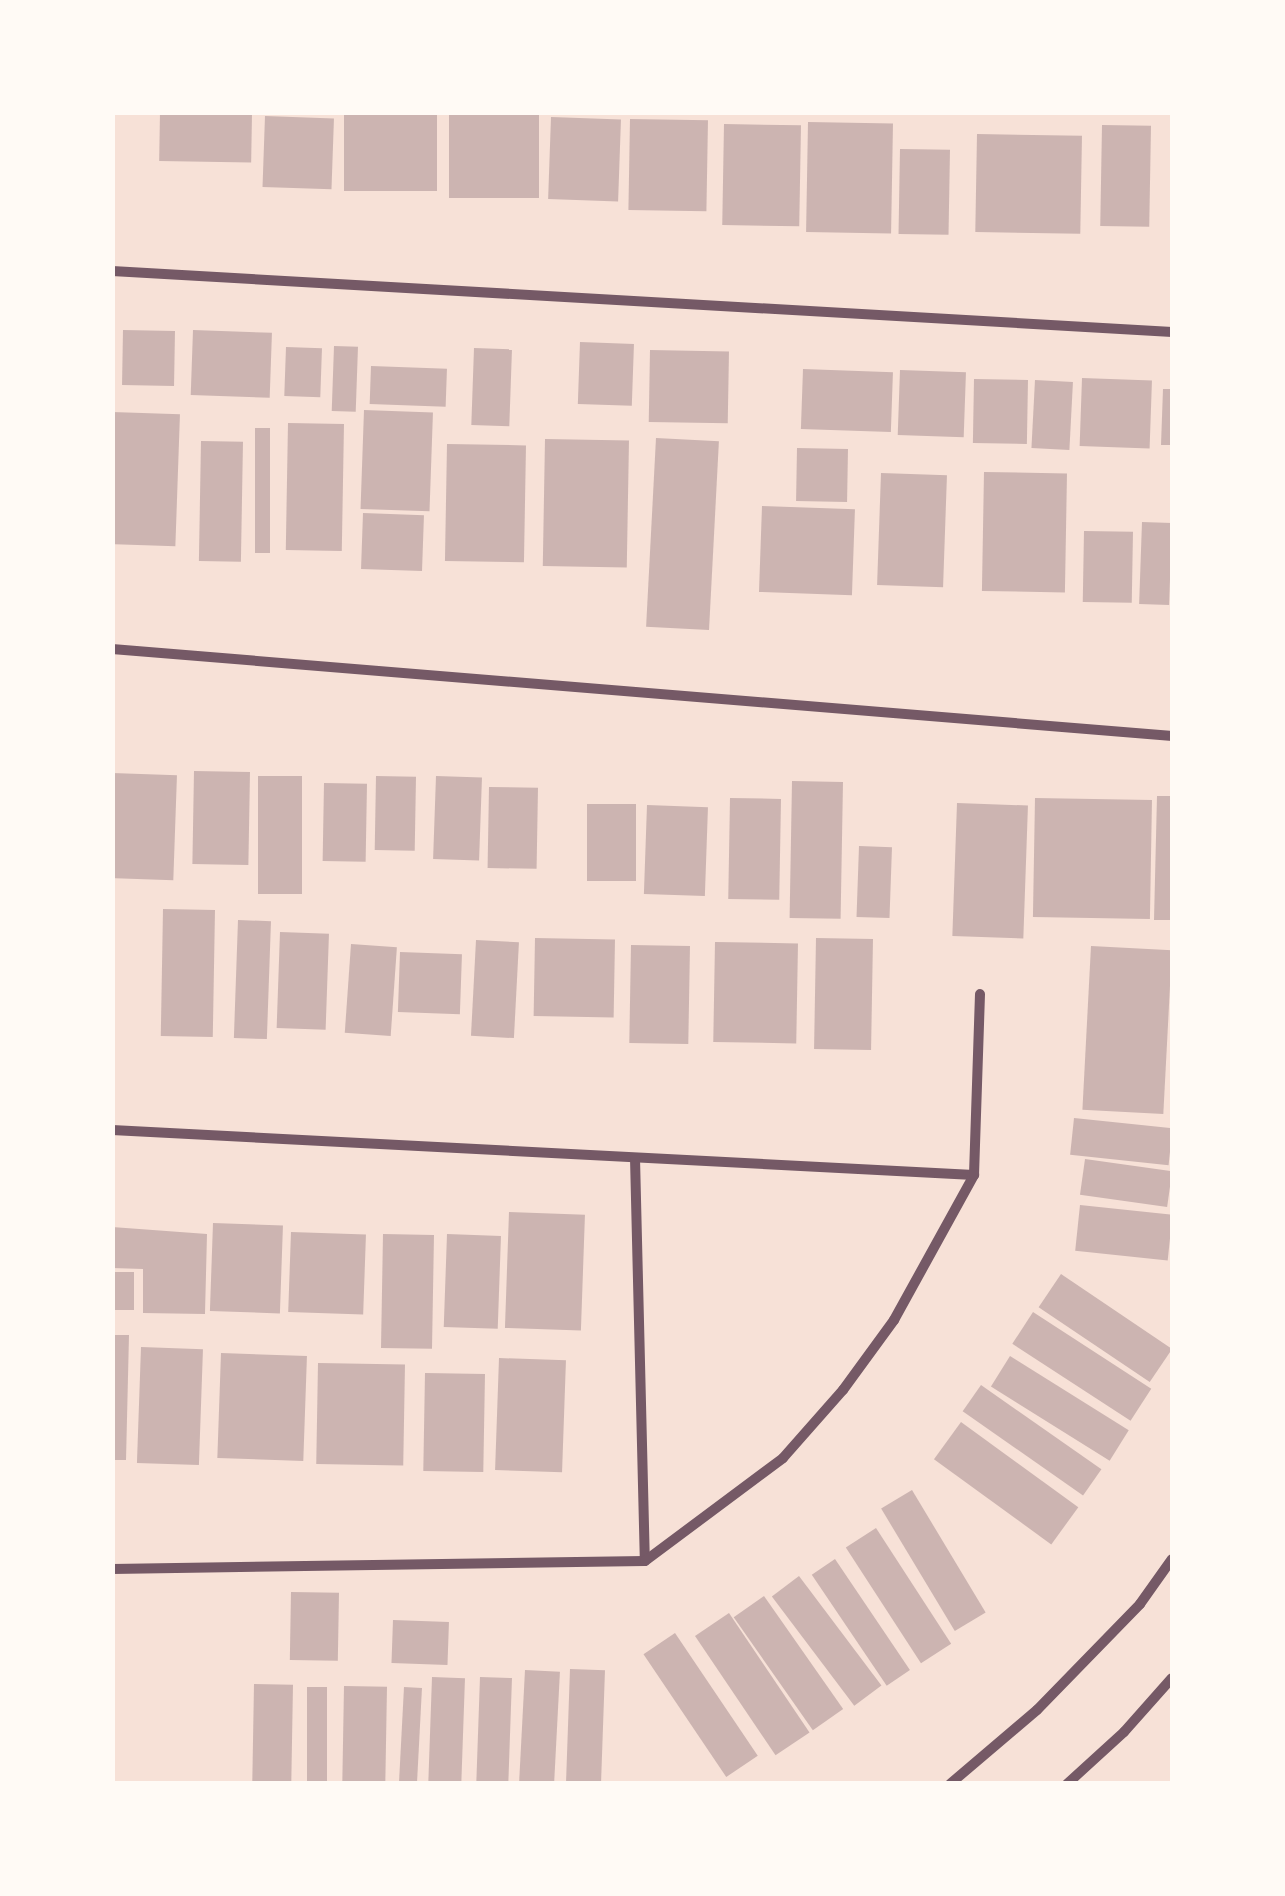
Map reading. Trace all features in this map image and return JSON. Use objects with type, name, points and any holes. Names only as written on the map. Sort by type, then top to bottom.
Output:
[{"type":"street","points":[[112,270],[1172,332]]},
{"type":"street","points":[[112,649],[1172,736]]},
{"type":"street","points":[[112,1569],[645,1561],[784,1458],[844,1390],[894,1320],[974,1175],[980,994]]},
{"type":"street","points":[[112,1130],[974,1175]]},
{"type":"street","points":[[635,1158],[645,1561]]},
{"type":"street","points":[[950,1784],[1038,1710],[1140,1604],[1172,1559]]},
{"type":"street","points":[[1067,1784],[1124,1732],[1172,1678]]},
{"type":"building","points":[[344,112],[437,112],[437,191],[344,191]]},
{"type":"building","points":[[449,112],[539,112],[539,198],[449,198]]},
{"type":"building","points":[[160,113],[252,115],[251,163],[159,161]]},
{"type":"building","points":[[265,116],[334,118],[331,189],[263,187]]},
{"type":"building","points":[[551,117],[621,119],[618,201],[548,199]]},
{"type":"building","points":[[630,119],[708,120],[706,211],[628,210]]},
{"type":"building","points":[[808,122],[893,123],[891,233],[806,232]]},
{"type":"building","points":[[724,124],[801,125],[799,226],[722,225]]},
{"type":"building","points":[[1102,125],[1151,126],[1149,227],[1100,226]]},
{"type":"building","points":[[977,134],[1082,136],[1080,234],[975,232]]},
{"type":"building","points":[[900,149],[950,150],[949,235],[899,234]]},
{"type":"building","points":[[123,330],[175,331],[174,386],[122,385]]},
{"type":"building","points":[[193,330],[272,333],[270,398],[191,395]]},
{"type":"building","points":[[580,342],[634,344],[632,406],[578,404]]},
{"type":"building","points":[[334,346],[358,347],[356,412],[332,411]]},
{"type":"building","points":[[286,347],[322,348],[320,397],[284,396]]},
{"type":"building","points":[[474,348],[512,349],[509,426],[471,425]]},
{"type":"building","points":[[650,350],[729,351],[728,423],[649,422]]},
{"type":"building","points":[[371,366],[447,369],[446,407],[370,404]]},
{"type":"building","points":[[803,369],[893,372],[891,432],[801,429]]},
{"type":"building","points":[[900,370],[966,372],[964,437],[898,435]]},
{"type":"building","points":[[1082,378],[1152,380],[1150,448],[1080,446]]},
{"type":"building","points":[[974,379],[1028,380],[1027,444],[973,443]]},
{"type":"building","points":[[1035,380],[1073,382],[1069,450],[1031,448]]},
{"type":"building","points":[[1163,389],[1172,389],[1172,445],[1161,445]]},
{"type":"building","points":[[364,410],[433,412],[430,511],[361,509]]},
{"type":"building","points":[[112,412],[180,414],[175,546],[112,544]]},
{"type":"building","points":[[288,423],[344,424],[342,551],[286,550]]},
{"type":"building","points":[[255,428],[270,428],[270,553],[255,553]]},
{"type":"building","points":[[656,438],[719,441],[709,630],[646,627]]},
{"type":"building","points":[[545,439],[629,440],[627,567],[543,566]]},
{"type":"building","points":[[201,441],[243,442],[241,562],[199,561]]},
{"type":"building","points":[[447,444],[526,445],[524,562],[445,561]]},
{"type":"building","points":[[797,448],[848,449],[847,502],[796,501]]},
{"type":"building","points":[[984,472],[1067,473],[1065,592],[982,591]]},
{"type":"building","points":[[881,473],[947,475],[943,587],[877,585]]},
{"type":"building","points":[[762,506],[855,509],[852,595],[759,592]]},
{"type":"building","points":[[363,513],[424,515],[422,571],[361,569]]},
{"type":"building","points":[[1142,522],[1172,523],[1169,605],[1139,604]]},
{"type":"building","points":[[1084,531],[1133,532],[1132,603],[1083,602]]},
{"type":"building","points":[[194,771],[250,772],[248,865],[192,864]]},
{"type":"building","points":[[112,773],[177,775],[173,880],[112,878]]},
{"type":"building","points":[[258,776],[302,776],[302,894],[258,894]]},
{"type":"building","points":[[376,776],[416,777],[415,851],[375,850]]},
{"type":"building","points":[[436,776],[482,778],[479,861],[433,859]]},
{"type":"building","points":[[792,781],[843,782],[841,919],[790,918]]},
{"type":"building","points":[[324,783],[367,784],[366,862],[323,861]]},
{"type":"building","points":[[489,787],[538,788],[537,869],[488,868]]},
{"type":"building","points":[[1157,796],[1172,796],[1172,920],[1154,920]]},
{"type":"building","points":[[730,798],[781,799],[779,900],[728,899]]},
{"type":"building","points":[[1035,798],[1152,800],[1150,919],[1033,917]]},
{"type":"building","points":[[957,803],[1028,805],[1023,938],[952,936]]},
{"type":"building","points":[[587,804],[636,804],[636,881],[587,881]]},
{"type":"building","points":[[647,805],[708,807],[705,896],[644,894]]},
{"type":"building","points":[[859,846],[892,847],[890,918],[857,917]]},
{"type":"building","points":[[163,909],[215,910],[213,1037],[161,1036]]},
{"type":"building","points":[[238,920],[271,921],[267,1039],[234,1038]]},
{"type":"building","points":[[280,932],[329,934],[326,1030],[277,1028]]},
{"type":"building","points":[[535,938],[615,939],[614,1017],[534,1016]]},
{"type":"building","points":[[816,938],[873,939],[871,1050],[814,1049]]},
{"type":"building","points":[[476,940],[519,942],[514,1038],[471,1036]]},
{"type":"building","points":[[715,942],[798,943],[796,1043],[713,1042]]},
{"type":"building","points":[[351,944],[397,947],[391,1036],[345,1033]]},
{"type":"building","points":[[631,945],[690,946],[688,1044],[629,1043]]},
{"type":"building","points":[[1091,946],[1172,950],[1163,1114],[1082,1110]]},
{"type":"building","points":[[400,952],[462,954],[460,1014],[398,1012]]},
{"type":"building","points":[[1074,1118],[1172,1128],[1169,1165],[1070,1155]]},
{"type":"building","points":[[1085,1159],[1172,1171],[1167,1207],[1080,1195]]},
{"type":"building","points":[[1080,1205],[1172,1215],[1168,1260],[1075,1251]]},
{"type":"building","points":[[509,1212],[585,1215],[581,1331],[505,1328]]},
{"type":"building","points":[[213,1223],[283,1225],[280,1313],[210,1311]]},
{"type":"building","points":[[112,1227],[207,1234],[205,1314],[143,1313],[143,1269],[112,1268]]},
{"type":"building","points":[[291,1232],[366,1235],[363,1315],[288,1312]]},
{"type":"building","points":[[383,1234],[434,1235],[432,1349],[381,1348]]},
{"type":"building","points":[[447,1234],[501,1236],[498,1329],[444,1327]]},
{"type":"building","points":[[112,1272],[134,1272],[134,1310],[112,1310]]},
{"type":"building","points":[[1061,1274],[1172,1349],[1150,1382],[1039,1307]]},
{"type":"building","points":[[1033,1312],[1151,1389],[1131,1421],[1012,1344]]},
{"type":"building","points":[[112,1335],[129,1335],[126,1460],[112,1460]]},
{"type":"building","points":[[141,1347],[203,1349],[199,1465],[137,1463]]},
{"type":"building","points":[[221,1353],[307,1356],[303,1461],[217,1458]]},
{"type":"building","points":[[1010,1356],[1129,1430],[1110,1461],[991,1387]]},
{"type":"building","points":[[499,1358],[566,1360],[562,1472],[495,1470]]},
{"type":"building","points":[[318,1363],[405,1365],[403,1466],[316,1464]]},
{"type":"building","points":[[425,1373],[485,1374],[483,1472],[423,1471]]},
{"type":"building","points":[[981,1385],[1101,1469],[1083,1496],[963,1411]]},
{"type":"building","points":[[961,1422],[1078,1507],[1051,1544],[934,1459]]},
{"type":"building","points":[[912,1490],[986,1613],[955,1631],[881,1509]]},
{"type":"building","points":[[876,1528],[951,1644],[921,1663],[846,1548]]},
{"type":"building","points":[[835,1559],[910,1670],[887,1686],[812,1575]]},
{"type":"building","points":[[799,1576],[881,1685],[854,1706],[772,1596]]},
{"type":"building","points":[[291,1592],[339,1593],[338,1661],[290,1660]]},
{"type":"building","points":[[764,1596],[843,1709],[813,1730],[734,1617]]},
{"type":"building","points":[[729,1613],[810,1732],[776,1755],[695,1636]]},
{"type":"building","points":[[393,1620],[449,1622],[447,1665],[391,1663]]},
{"type":"building","points":[[675,1633],[758,1756],[726,1777],[643,1654]]},
{"type":"building","points":[[570,1669],[605,1670],[601,1784],[566,1784]]},
{"type":"building","points":[[525,1670],[560,1672],[554,1784],[519,1784]]},
{"type":"building","points":[[432,1677],[465,1678],[461,1784],[428,1784]]},
{"type":"building","points":[[480,1677],[512,1678],[508,1784],[476,1784]]},
{"type":"building","points":[[254,1684],[293,1685],[291,1784],[252,1784]]},
{"type":"building","points":[[344,1686],[387,1687],[385,1784],[342,1784]]},
{"type":"building","points":[[307,1687],[327,1687],[327,1784],[307,1784]]},
{"type":"building","points":[[404,1687],[422,1688],[417,1784],[399,1784]]}]
